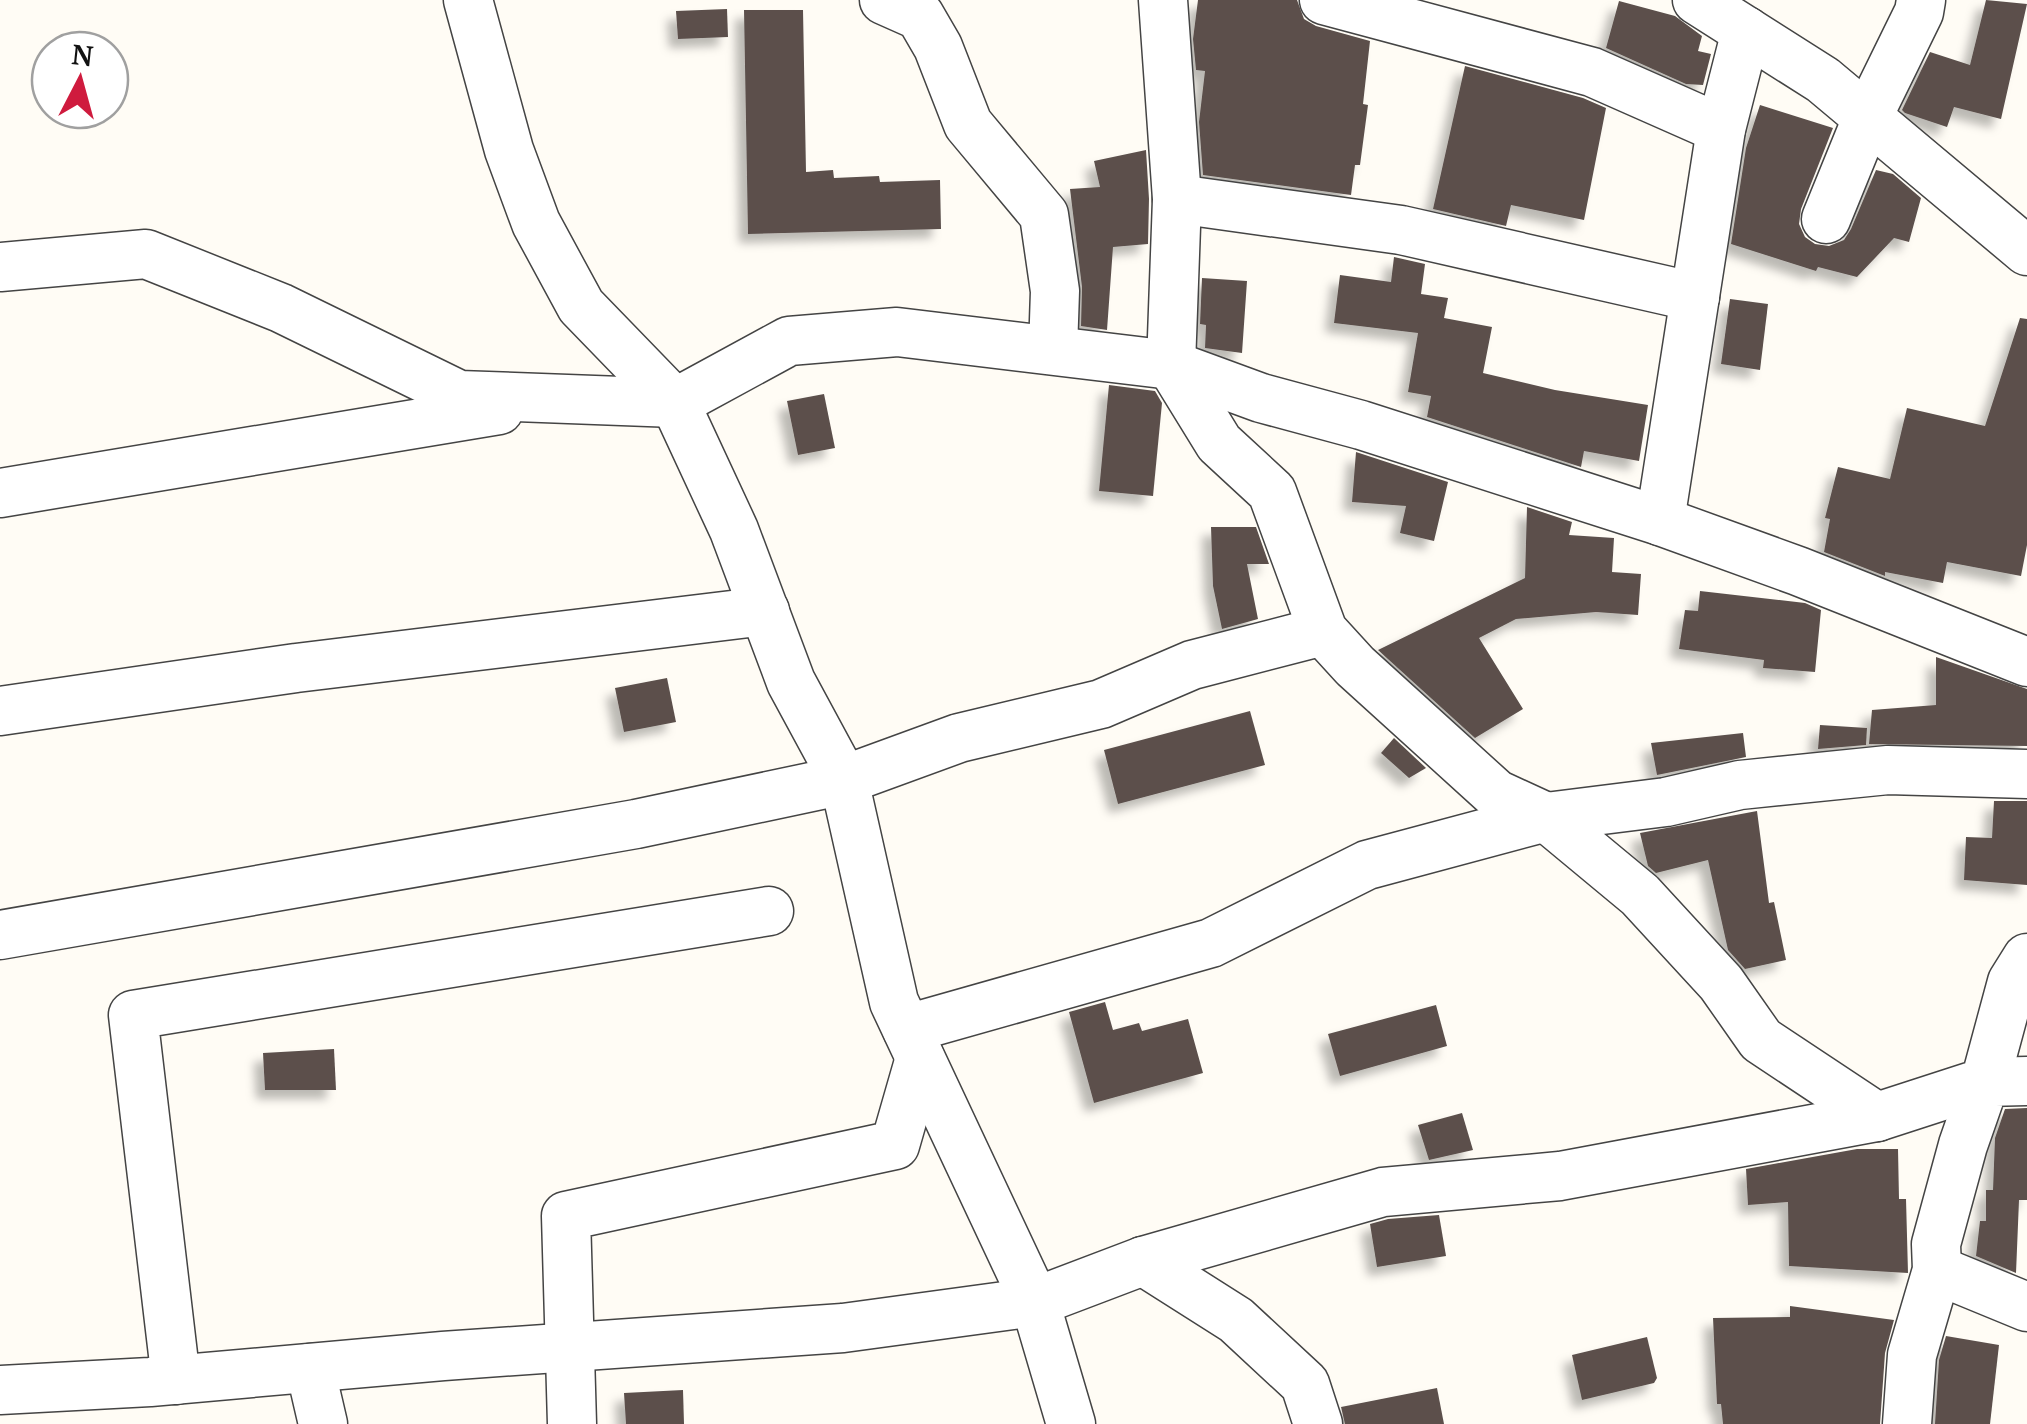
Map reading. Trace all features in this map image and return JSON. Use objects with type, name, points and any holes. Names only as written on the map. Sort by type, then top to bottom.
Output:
[{"type":"street","points":[[468,0],[509,150],[536,223],[580,306],[675,403],[734,530],[791,682],[844,780],[894,1002],[1035,1302],[1071,1424]]},
{"type":"street","points":[[884,0],[920,16],[938,47],[968,124],[1044,215],[1055,291],[1053,350]]},
{"type":"street","points":[[1163,0],[1177,199],[1171,365],[1219,444],[1272,492],[1323,631],[1355,666],[1496,794],[1546,818],[1640,895],[1721,983],[1762,1040],[1877,1117]]},
{"type":"street","points":[[1324,0],[1592,72],[1721,128]]},
{"type":"street","points":[[1697,0],[1823,80],[2027,251]]},
{"type":"street","points":[[1826,219],[1922,0]]},
{"type":"street","points":[[1660,521],[1721,128],[1746,31]]},
{"type":"street","points":[[1177,199],[1402,230],[1695,297]]},
{"type":"street","points":[[0,267],[146,254],[281,308],[459,395],[675,403],[789,341],[897,332],[1171,365],[1261,398],[1362,425],[1660,521],[2027,662]]},
{"type":"street","points":[[0,494],[556,400]]},
{"type":"street","points":[[0,711],[296,668],[764,611]]},
{"type":"street","points":[[0,935],[636,824],[844,780],[959,738],[1101,704],[1192,665],[1323,631]]},
{"type":"street","points":[[914,1043],[1211,942],[1367,865],[1546,818],[1666,802],[1740,785],[1888,770],[2027,774]]},
{"type":"street","points":[[176,1380],[133,1015],[768,911]]},
{"type":"street","points":[[1907,1424],[1912,1355],[1937,1270],[1936,1244],[1964,1145],[2006,1082],[2012,982],[2027,958]]},
{"type":"street","points":[[572,1424],[566,1216],[894,1145],[914,1043]]},
{"type":"street","points":[[0,1390],[843,1328],[1035,1302],[1142,1261],[1383,1192],[1560,1176],[1877,1117],[2006,1082]]},
{"type":"street","points":[[1142,1261],[1236,1320],[1305,1384],[1318,1424]]},
{"type":"street","points":[[1937,1270],[2027,1306]]},
{"type":"street","points":[[310,1368],[323,1424]]},
{"type":"building","points":[[1198,0],[1297,0],[1304,19],[1316,26],[1370,41],[1363,104],[1368,105],[1360,165],[1355,165],[1351,195],[1203,175],[1199,122],[1205,71],[1196,70],[1193,39]]},
{"type":"building","points":[[1986,0],[2027,4],[2001,119],[1954,107],[1947,127],[1905,113],[1902,110],[1930,52],[1970,65]]},
{"type":"building","points":[[1619,1],[1675,16],[1702,36],[1698,51],[1711,54],[1703,85],[1686,84],[1606,48]]},
{"type":"building","points":[[727,9],[728,37],[678,39],[676,11]]},
{"type":"building","points":[[744,10],[803,10],[806,172],[833,170],[834,178],[879,176],[880,182],[940,180],[941,229],[748,234]]},
{"type":"building","points":[[1465,66],[1583,98],[1606,108],[1584,220],[1511,205],[1506,226],[1433,209]]},
{"type":"building","points":[[1760,105],[1833,128],[1801,209],[1799,224],[1805,237],[1815,244],[1829,246],[1844,240],[1876,170],[1893,174],[1921,198],[1909,242],[1894,238],[1857,277],[1818,267],[1816,271],[1731,244],[1746,148]]},
{"type":"building","points":[[1146,150],[1148,244],[1113,247],[1107,330],[1081,326],[1082,287],[1070,189],[1100,187],[1094,161]]},
{"type":"building","points":[[1394,257],[1425,264],[1421,294],[1448,298],[1444,318],[1492,327],[1483,373],[1648,405],[1639,461],[1584,451],[1581,467],[1427,417],[1431,396],[1408,392],[1418,333],[1334,323],[1340,275],[1391,282]]},
{"type":"building","points":[[1202,278],[1247,281],[1242,353],[1205,348],[1206,325],[1200,324]]},
{"type":"building","points":[[1730,299],[1768,304],[1760,370],[1721,364]]},
{"type":"building","points":[[2020,318],[2027,319],[2027,545],[2021,576],[1947,562],[1943,583],[1885,572],[1885,576],[1824,552],[1830,519],[1825,518],[1838,467],[1890,479],[1907,408],[1985,426]]},
{"type":"building","points":[[1109,385],[1155,391],[1162,403],[1153,496],[1099,491]]},
{"type":"building","points":[[824,394],[835,448],[798,455],[787,401]]},
{"type":"building","points":[[1356,452],[1448,482],[1434,541],[1400,533],[1406,506],[1352,502]]},
{"type":"building","points":[[1527,507],[1572,522],[1569,535],[1614,538],[1612,572],[1641,574],[1638,615],[1596,612],[1516,619],[1479,638],[1523,709],[1475,738],[1378,650],[1525,578]]},
{"type":"building","points":[[1211,527],[1256,527],[1269,564],[1247,564],[1258,619],[1222,629],[1213,586]]},
{"type":"building","points":[[1700,591],[1805,603],[1821,610],[1815,672],[1763,668],[1764,660],[1679,649],[1685,610],[1698,611]]},
{"type":"building","points":[[1936,657],[2027,689],[2027,746],[1869,744],[1872,710],[1936,705]]},
{"type":"building","points":[[667,678],[676,722],[624,732],[615,688]]},
{"type":"building","points":[[1250,711],[1265,765],[1118,804],[1104,750]]},
{"type":"building","points":[[1820,725],[1867,728],[1866,745],[1818,749]]},
{"type":"building","points":[[1743,733],[1746,757],[1657,775],[1651,743]]},
{"type":"building","points":[[1394,738],[1426,768],[1409,778],[1381,753]]},
{"type":"building","points":[[1994,801],[2027,801],[2027,885],[1964,880],[1966,837],[1992,838]]},
{"type":"building","points":[[1757,811],[1769,903],[1774,902],[1786,960],[1745,969],[1728,950],[1708,860],[1656,873],[1648,866],[1640,833]]},
{"type":"building","points":[[1105,1002],[1113,1030],[1139,1023],[1142,1031],[1188,1019],[1203,1073],[1094,1103],[1069,1012]]},
{"type":"building","points":[[1436,1005],[1447,1046],[1340,1076],[1328,1034]]},
{"type":"building","points":[[334,1049],[336,1090],[265,1090],[263,1053]]},
{"type":"building","points":[[2027,1108],[2027,1200],[2019,1200],[2016,1273],[1976,1256],[1980,1221],[1986,1221],[1986,1190],[1993,1190],[1995,1138],[2005,1109]]},
{"type":"building","points":[[1462,1113],[1473,1150],[1429,1160],[1418,1125]]},
{"type":"building","points":[[1857,1149],[1898,1149],[1899,1199],[1906,1199],[1908,1273],[1789,1266],[1788,1202],[1748,1205],[1746,1169]]},
{"type":"building","points":[[1439,1215],[1446,1256],[1377,1267],[1370,1224]]},
{"type":"building","points":[[1790,1306],[1894,1320],[1885,1353],[1880,1424],[1723,1424],[1721,1404],[1717,1404],[1713,1318],[1790,1317]]},
{"type":"building","points":[[1946,1336],[1999,1345],[1990,1424],[1935,1424],[1939,1360]]},
{"type":"building","points":[[1647,1337],[1657,1378],[1654,1383],[1582,1400],[1572,1355]]},
{"type":"building","points":[[1437,1388],[1444,1424],[1345,1424],[1341,1407]]},
{"type":"building","points":[[683,1390],[684,1424],[626,1424],[624,1393]]}]
